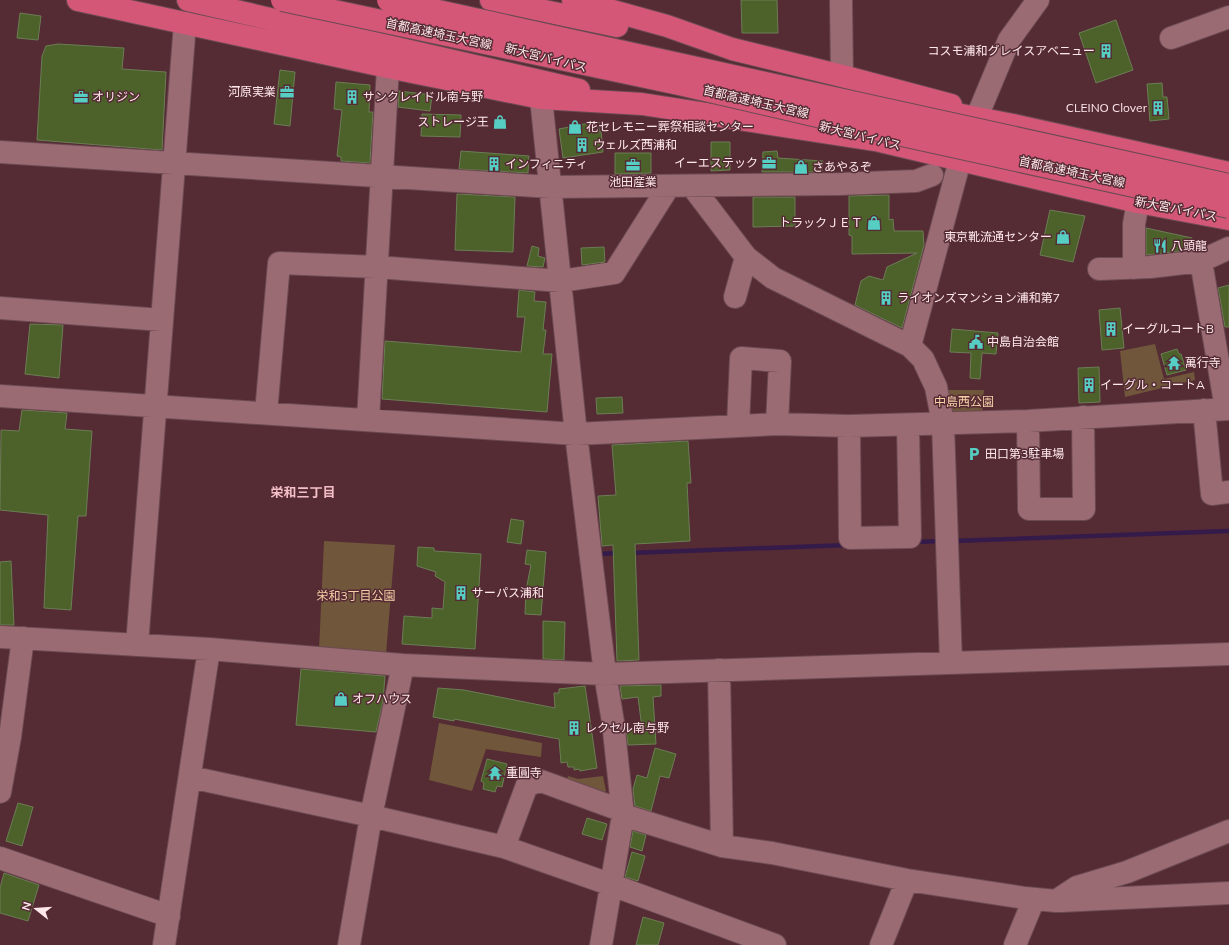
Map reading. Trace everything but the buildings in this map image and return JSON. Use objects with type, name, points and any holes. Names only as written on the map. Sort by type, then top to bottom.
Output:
[{"type":"highway","points":[[78,0],[388,67],[541,98],[642,104]]},
{"type":"highway","points":[[188,0],[642,104],[883,142]]},
{"type":"highway","name":"首都高速埼玉大宮線","points":[[282,0],[679,84],[852,124],[1229,207]]},
{"type":"highway","name":"新大宮バイパス","points":[[307,0],[883,142],[1138,202],[1229,219]]},
{"type":"highway","name":"新大宮バイパス","points":[[380,0],[1013,125],[1229,173]]},
{"type":"highway","name":"首都高速埼玉大宮線","points":[[388,0],[1229,185]]},
{"type":"highway","points":[[491,0],[732,49],[979,112],[1013,125]]},
{"type":"highway","points":[[573,0],[667,26],[732,49]]},
{"type":"street","points":[[841,0],[842,76]]},
{"type":"street","points":[[979,112],[1009,40],[1038,0]]},
{"type":"street","points":[[1171,38],[1229,17]]},
{"type":"street","points":[[137,645],[185,23]]},
{"type":"street","points":[[368,420],[388,67]]},
{"type":"street","points":[[541,98],[576,434],[605,674],[613,722],[623,814],[601,945]]},
{"type":"street","points":[[0,152],[551,187],[840,184],[916,181],[932,175]]},
{"type":"street","points":[[910,346],[960,160]]},
{"type":"street","points":[[266,413],[279,263],[377,267],[561,282],[614,273],[669,186]]},
{"type":"street","points":[[692,186],[746,257],[773,278],[910,346],[922,359],[936,387],[943,423],[951,663]]},
{"type":"street","points":[[1134,268],[1134,224],[1138,202]]},
{"type":"street","points":[[1099,269],[1150,268],[1201,261],[1229,248]]},
{"type":"street","points":[[735,297],[746,257]]},
{"type":"street","points":[[0,396],[576,434],[777,424],[850,426],[1028,421],[1228,409],[1222,346],[1201,261]]},
{"type":"street","points":[[0,308],[162,320]]},
{"type":"street","points":[[738,426],[742,358],[780,361],[777,424]]},
{"type":"street","points":[[1204,410],[1212,494],[1229,492]]},
{"type":"street","points":[[1028,421],[1029,509],[1084,509],[1083,417]]},
{"type":"street","points":[[850,426],[850,538],[910,537],[908,425]]},
{"type":"street","points":[[0,637],[209,650],[403,665],[605,674],[1229,654]]},
{"type":"street","points":[[0,792],[10,738],[23,638]]},
{"type":"street","points":[[164,945],[209,650]]},
{"type":"street","points":[[348,945],[371,816],[403,665]]},
{"type":"street","points":[[720,670],[722,846]]},
{"type":"street","points":[[190,777],[371,816],[504,847],[775,945]]},
{"type":"street","points":[[504,847],[527,785],[541,781],[623,814],[722,846],[772,853],[907,880],[1056,901],[1229,893]]},
{"type":"street","points":[[1056,901],[1077,887],[1127,872],[1229,831]]},
{"type":"street","points":[[0,858],[168,916]]},
{"type":"street","points":[[881,945],[907,880]]},
{"type":"street","points":[[1015,945],[1034,899]]},
{"type":"green space","points":[[1155,344],[1164,379],[1194,372],[1195,380],[1125,397],[1120,351]]},
{"type":"green space","name":"中島西公園","points":[[944,390],[984,390],[982,415],[952,415],[951,402]]},
{"type":"green space","name":"栄和3丁目公園","points":[[324,541],[395,545],[386,654],[319,649]]},
{"type":"green space","points":[[439,723],[542,743],[541,757],[486,749],[472,791],[429,780]]},
{"type":"green space","points":[[568,776],[578,779],[603,776],[606,791],[601,796],[566,783]]},
{"type":"waterway","points":[[953,541],[1229,531]]},
{"type":"waterway","points":[[915,542],[942,541]]},
{"type":"waterway","points":[[629,553],[848,545]]},
{"type":"waterway","points":[[599,550],[599,554],[618,553]]},
{"type":"place","name":"コスモ浦和グレイスアベニュー","points":[[1106,51]]},
{"type":"place","name":"河原実業","points":[[287,92]]},
{"type":"place","name":"オリジン","points":[[81,97]]},
{"type":"place","name":"サンクレイドル南与野","points":[[352,97]]},
{"type":"place","name":"CLEINO Clover","points":[[1158,108]]},
{"type":"place","name":"ストレージ王","points":[[500,122]]},
{"type":"place","name":"花セレモニー葬祭相談センター","points":[[575,127]]},
{"type":"place","name":"ウェルズ西浦和","points":[[582,145]]},
{"type":"place","name":"イーエステック","points":[[769,163]]},
{"type":"place","name":"インフィニティ","points":[[494,164]]},
{"type":"place","name":"池田産業","points":[[633,165]]},
{"type":"place","name":"さあやるぞ","points":[[801,167]]},
{"type":"place","name":"トラックＪＥＴ","points":[[874,223]]},
{"type":"place","name":"東京靴流通センター","points":[[1063,237]]},
{"type":"place","name":"八頭龍","points":[[1160,246]]},
{"type":"place","name":"ライオンズマンション浦和第7","points":[[886,298]]},
{"type":"place","name":"イーグルコートB","points":[[1111,329]]},
{"type":"place","name":"中島自治会館","points":[[976,342]]},
{"type":"place","name":"萬行寺","points":[[1174,363]]},
{"type":"place","name":"イーグル・コートA","points":[[1089,385]]},
{"type":"place","name":"田口第3駐車場","points":[[974,454]]},
{"type":"place","name":"サーパス浦和","points":[[461,593]]},
{"type":"place","name":"オフハウス","points":[[341,699]]},
{"type":"place","name":"レクセル南与野","points":[[574,728]]},
{"type":"place","name":"重圓寺","points":[[495,773]]},
{"type":"district","name":"栄和三丁目","points":[[303,492]]}]
